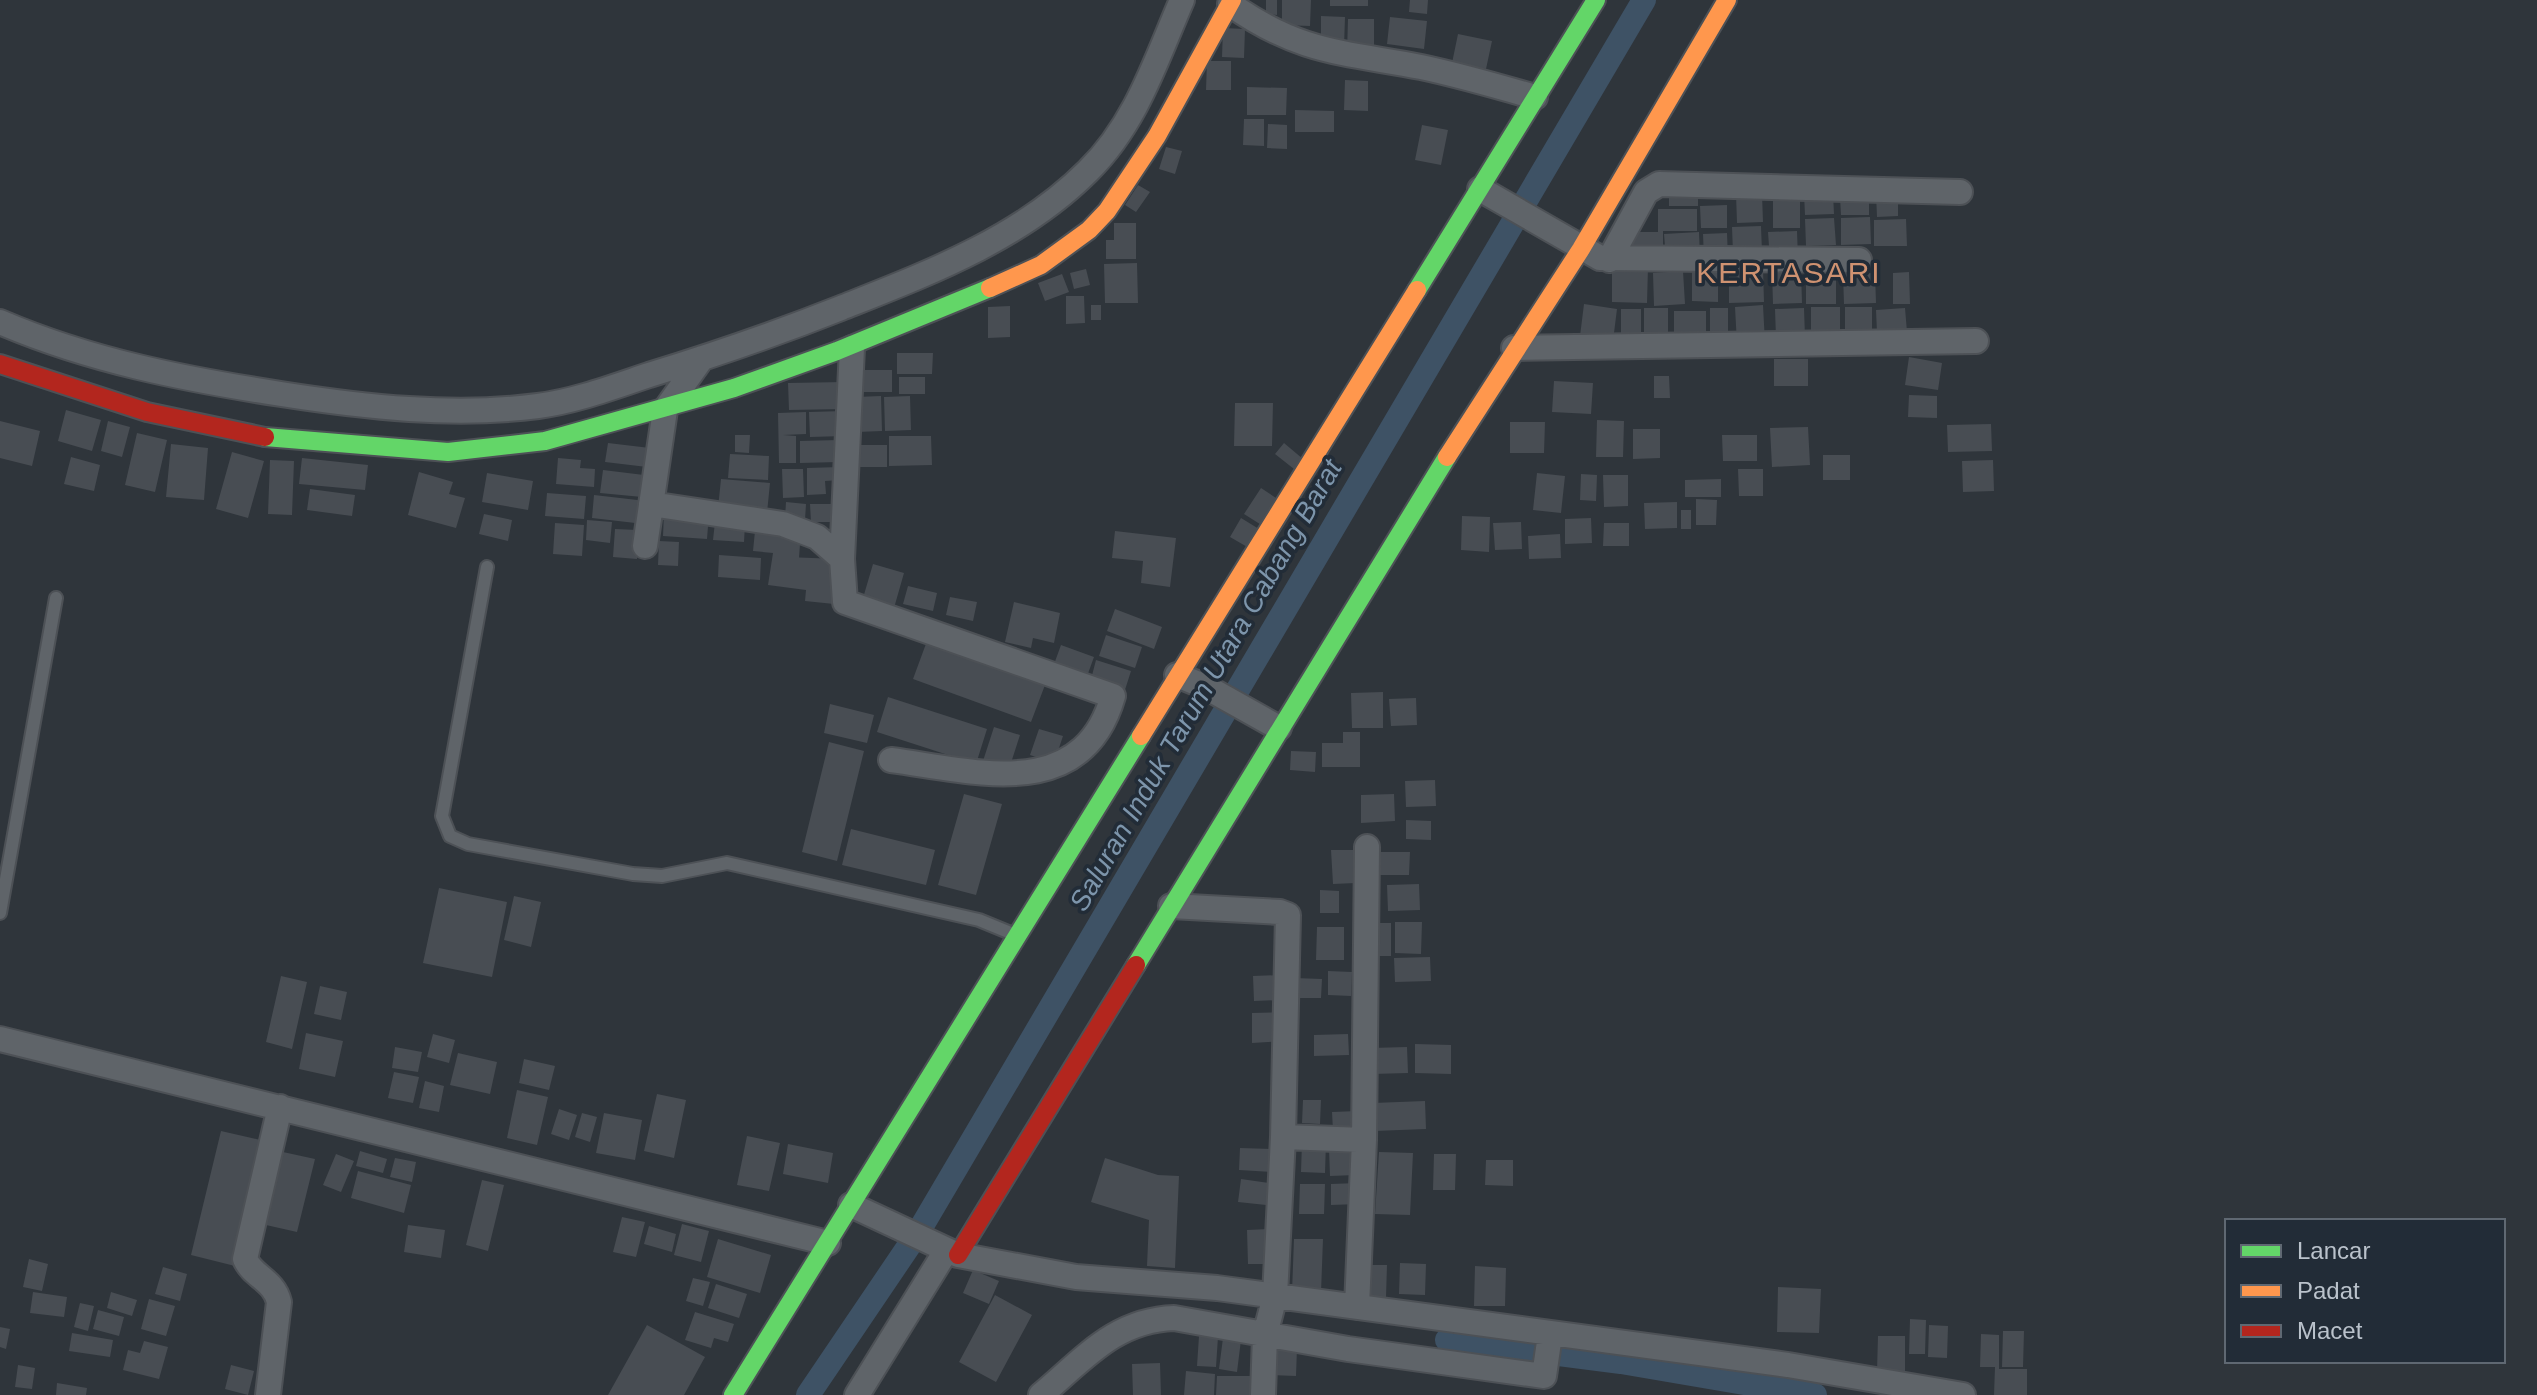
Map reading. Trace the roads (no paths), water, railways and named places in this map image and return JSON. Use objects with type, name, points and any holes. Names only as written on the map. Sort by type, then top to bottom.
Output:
[{"type":"street","points":[[0,322],[86,354],[169,376],[331,402],[410,408],[538,406],[572,400],[702,358],[935,270],[1010,232],[1051,206],[1090,170],[1118,137],[1134,111],[1182,0]]},
{"type":"street","points":[[733,1395],[851,1205],[1012,933],[1488,193],[1535,97],[1596,0]]},
{"type":"street","points":[[857,1395],[952,1253],[1171,906],[1272,724],[1514,348],[1574,245],[1727,0]]},
{"type":"street","points":[[0,364],[98,399],[199,425],[282,439],[461,452],[543,443],[665,410],[852,348],[1041,265],[1089,230],[1107,211],[1157,136],[1231,2],[1279,34],[1311,47],[1448,73],[1535,97]]},
{"type":"street","points":[[1609,260],[1646,192],[1659,184],[1960,192]]},
{"type":"street","points":[[1488,193],[1574,245],[1609,260],[1859,260]]},
{"type":"street","points":[[1514,348],[1976,341]]},
{"type":"street","points":[[852,348],[842,559],[842,595],[847,604],[1112,695],[1090,746],[1052,768],[1035,773],[978,771],[891,760]]},
{"type":"street","points":[[645,546],[665,410],[702,358]]},
{"type":"street","points":[[651,504],[783,524],[817,537],[842,559]]},
{"type":"street","points":[[1177,675],[1206,687],[1272,724]]},
{"type":"street","points":[[1090,746],[1122,760]]},
{"type":"street","points":[[1357,1307],[1364,1140],[1367,847]]},
{"type":"street","points":[[1171,906],[1288,915],[1283,1137],[1274,1300],[1266,1331],[1263,1395]]},
{"type":"street","points":[[0,1039],[828,1243]]},
{"type":"street","points":[[268,1395],[279,1302],[275,1289],[252,1270],[245,1259],[280,1107]]},
{"type":"street","points":[[1283,1137],[1364,1140]]},
{"type":"street","points":[[851,1205],[952,1253],[1174,1300],[1266,1331],[1545,1380],[1549,1337]]},
{"type":"street","points":[[1041,1395],[1111,1336],[1143,1321],[1174,1300],[1274,1300],[1357,1307],[1549,1337],[1788,1365],[1963,1395]]},
{"type":"lane","points":[[487,567],[442,816],[450,836],[468,844],[633,874],[662,876],[727,863],[979,920],[1012,933]]},
{"type":"lane","points":[[0,913],[56,598]]},
{"type":"waterway","name":"Saluran Induk Tarum Utara Cabang Barat","points":[[808,1395],[919,1231],[1644,0]]},
{"type":"waterway","points":[[1447,1340],[1621,1362],[1815,1395]]},
{"type":"district","name":"KERTASARI","points":[[1789,273]]}]
